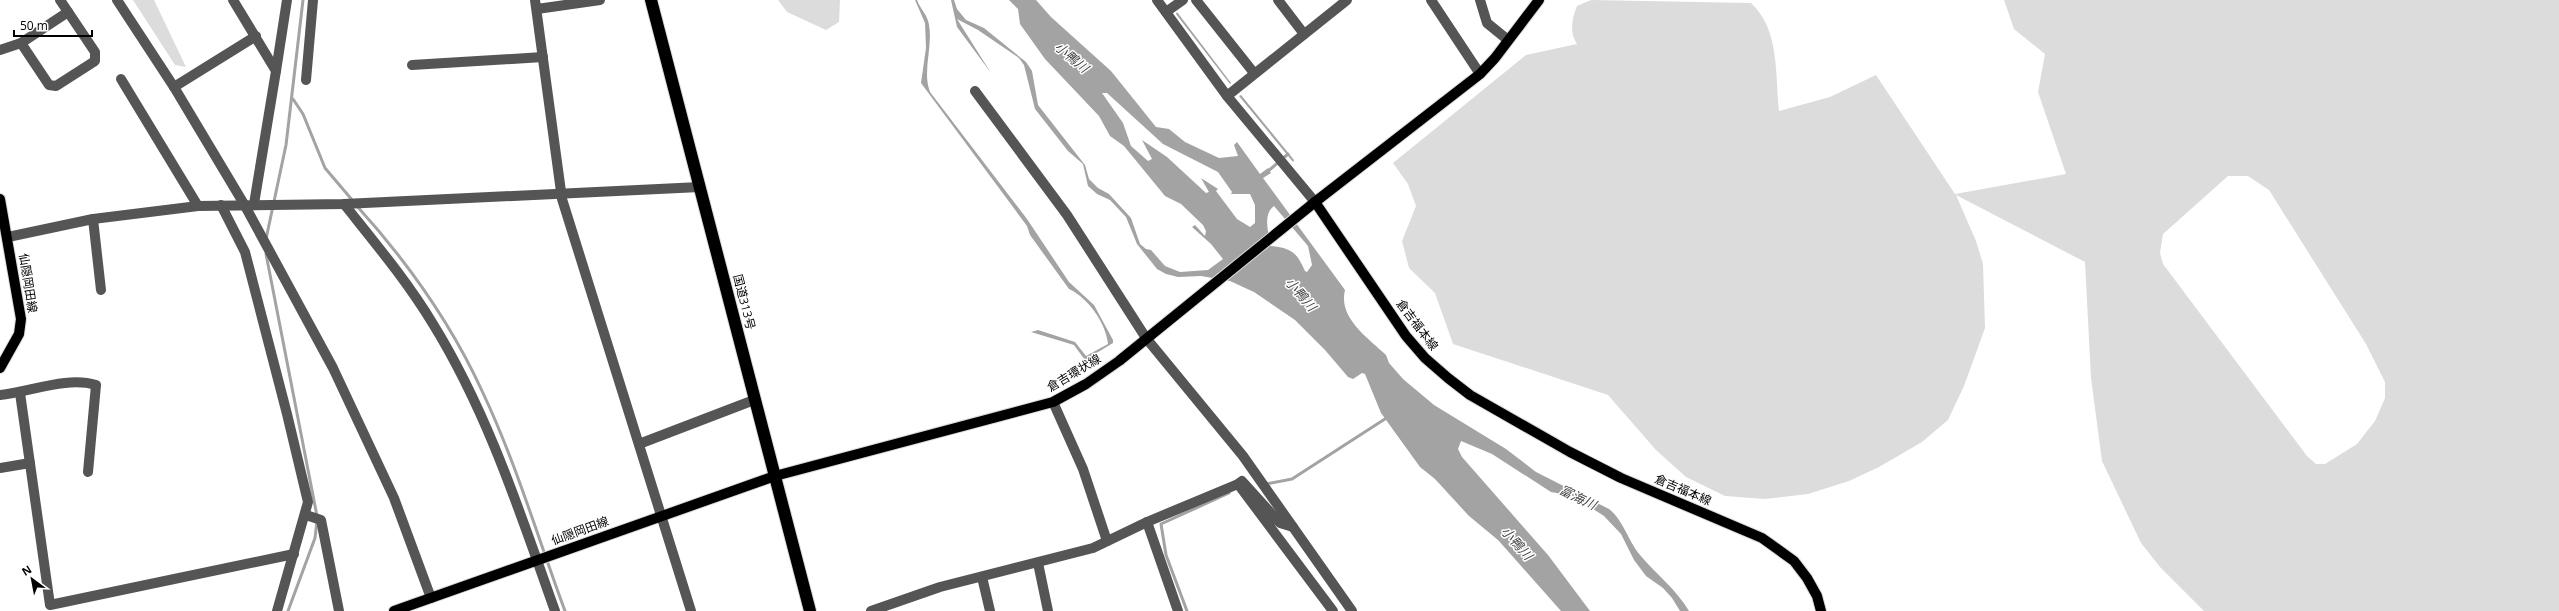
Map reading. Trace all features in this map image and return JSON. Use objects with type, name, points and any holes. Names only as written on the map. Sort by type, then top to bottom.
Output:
[{"type":"highway","name":"国道313号","points":[[651,0],[810,611]]},
{"type":"main road","points":[[1315,202],[1480,74],[1539,0]]},
{"type":"main road","name":"仙隠岡田線","points":[[0,199],[8,237],[21,319],[19,334],[0,368]]},
{"type":"main road","name":"倉吉環状線","points":[[775,476],[1053,402],[1091,380],[1146,338],[1156,328],[1315,202]]},
{"type":"main road","name":"倉吉福本線","points":[[1315,202],[1406,336],[1425,358],[1448,378],[1470,395],[1609,472],[1762,538],[1794,561],[1807,578],[1817,596],[1821,611]]},
{"type":"main road","name":"仙隠岡田線","points":[[394,611],[661,515],[775,476]]},
{"type":"street","points":[[21,43],[49,85],[56,86],[95,61],[94,52],[60,0]]},
{"type":"street","points":[[117,0],[174,88],[244,204],[350,401],[394,498],[431,598]]},
{"type":"street","points":[[233,0],[276,71]]},
{"type":"street","points":[[254,204],[287,0]]},
{"type":"street","points":[[306,80],[313,0]]},
{"type":"street","points":[[600,0],[536,4],[562,200],[691,611]]},
{"type":"street","points":[[1157,0],[1228,96],[1315,202]]},
{"type":"street","points":[[1166,12],[1183,0]]},
{"type":"street","points":[[1196,0],[1254,73]]},
{"type":"street","points":[[1278,0],[1304,34]]},
{"type":"street","points":[[1228,96],[1254,73],[1347,0]]},
{"type":"street","points":[[1431,0],[1480,74]]},
{"type":"street","points":[[1480,0],[1487,23],[1508,40]]},
{"type":"street","points":[[0,50],[21,43],[68,12]]},
{"type":"street","points":[[174,88],[256,36]]},
{"type":"street","points":[[412,65],[543,57]]},
{"type":"street","points":[[120,79],[198,206]]},
{"type":"street","points":[[975,91],[1067,215],[1146,338],[1244,456],[1352,611]]},
{"type":"street","points":[[8,237],[93,219],[198,206],[280,203],[376,203],[561,192],[700,187]]},
{"type":"street","points":[[347,204],[389,259],[433,323],[471,393],[505,471],[555,611]]},
{"type":"street","points":[[221,205],[245,252],[289,421],[308,502],[306,515],[277,611]]},
{"type":"street","points":[[93,219],[101,290]]},
{"type":"street","points":[[0,395],[20,393],[68,383],[87,382],[96,385],[88,472]]},
{"type":"street","points":[[20,393],[50,605],[294,554]]},
{"type":"street","points":[[639,444],[754,400]]},
{"type":"street","points":[[1053,402],[1083,469],[1108,541]]},
{"type":"street","points":[[0,468],[30,463]]},
{"type":"street","points":[[871,611],[940,587],[1093,548],[1147,522],[1242,481],[1280,523],[1294,527]]},
{"type":"street","points":[[1238,484],[1333,611]]},
{"type":"street","points":[[306,515],[322,520],[339,611]]},
{"type":"street","points":[[1147,522],[1178,611]]},
{"type":"street","points":[[1038,563],[1048,611]]},
{"type":"street","points":[[982,577],[990,611]]},
{"type":"shaded area","points":[[133,0],[154,0],[186,67],[175,65]]},
{"type":"shaded area","points":[[778,0],[840,0],[839,22],[826,30],[787,12]]},
{"type":"shaded area","points":[[1591,0],[1751,3],[1767,26],[1772,39],[1779,111],[1830,97],[1876,75],[1955,194],[2066,174],[2038,92],[2045,54],[2014,29],[2004,0],[2559,0],[2559,611],[2204,611],[2160,567],[2141,543],[2102,461],[2091,378],[2085,262],[1956,195],[1976,241],[1983,264],[1985,328],[1964,386],[1948,420],[1922,442],[1879,467],[1849,481],[1808,494],[1765,499],[1725,496],[1686,477],[1656,450],[1608,395],[1453,344],[1435,293],[1409,268],[1402,241],[1416,206],[1408,184],[1393,163],[1526,55],[1577,44],[1574,40],[1572,25],[1577,6]],"holes":[[[2228,176],[2248,176],[2269,190],[2366,344],[2385,382],[2385,398],[2375,421],[2357,444],[2325,464],[2316,464],[2307,456],[2163,264],[2160,253],[2163,234]]]},
{"type":"water","points":[[915,0],[917,0],[926,15],[929,25],[930,42],[927,76],[930,92],[1027,219],[1069,282],[1094,305],[1113,340],[1113,343],[1085,360],[1074,345],[1031,332],[1038,330],[1075,342],[1086,356],[1108,344],[1104,328],[1095,312],[1083,298],[1069,289],[1030,235],[1027,226],[921,83],[926,48],[925,23]]},
{"type":"water","points":[[951,0],[954,0],[957,9],[966,20],[984,28],[1026,62],[1032,71],[1038,105],[1085,165],[1089,179],[1098,188],[1109,194],[1131,218],[1140,244],[1146,249],[1151,250],[1165,266],[1180,272],[1208,270],[1223,259],[1211,244],[1192,227],[1195,225],[1205,236],[1206,231],[1203,225],[1181,204],[1165,196],[1124,146],[1110,136],[1099,116],[1045,59],[1020,24],[1018,9],[1009,0],[1036,0],[1051,17],[1111,71],[1156,127],[1169,129],[1185,142],[1219,158],[1238,156],[1234,145],[1237,142],[1260,174],[1268,168],[1271,173],[1263,178],[1345,290],[1344,300],[1346,310],[1350,318],[1356,327],[1386,355],[1389,363],[1403,379],[1434,405],[1506,449],[1536,472],[1609,509],[1618,519],[1640,555],[1672,589],[1689,611],[1680,611],[1672,598],[1663,588],[1646,576],[1634,560],[1621,534],[1604,516],[1573,496],[1551,492],[1492,454],[1461,441],[1458,449],[1462,457],[1548,555],[1590,611],[1561,611],[1498,540],[1469,516],[1435,479],[1420,467],[1381,413],[1365,374],[1362,373],[1353,379],[1348,377],[1325,350],[1295,320],[1254,292],[1230,281],[1201,276],[1178,277],[1166,274],[1157,269],[1137,244],[1126,217],[1110,200],[1097,194],[1088,186],[1083,164],[1068,151],[1035,109],[1024,65],[1019,58],[978,30],[957,19],[991,73],[957,27]],"holes":[[[1102,93],[1107,93],[1163,144],[1218,172],[1232,192],[1231,194],[1250,194],[1255,205],[1255,223],[1250,227],[1237,219],[1216,191],[1218,189],[1201,178],[1209,192],[1206,193],[1167,157],[1142,140],[1152,159],[1148,161],[1131,146],[1123,123]],[[1274,206],[1308,246],[1312,265],[1307,272],[1293,252],[1284,248],[1271,246],[1267,219],[1270,210]]]},
{"type":"water","points":[[1177,12],[1231,83],[1230,84],[1176,14]]},
{"type":"water","points":[[1241,95],[1294,160],[1293,162],[1239,96]]},
{"type":"waterway","points":[[266,239],[286,145],[303,0]]},
{"type":"waterway","points":[[293,99],[303,114],[325,168],[353,201]]},
{"type":"waterway","points":[[1267,172],[1288,154]]},
{"type":"waterway","points":[[356,205],[393,248],[427,294],[471,368],[506,446],[565,611]]},
{"type":"waterway","points":[[266,254],[317,516]]},
{"type":"waterway","points":[[1266,484],[1292,479],[1388,417]]},
{"type":"waterway","points":[[1187,611],[1166,555],[1161,524],[1229,493]]},
{"type":"waterway","points":[[288,611],[315,538],[317,521]]},
{"type":"water label","name":"小鴨川","points":[[1072,57]]},
{"type":"water label","name":"小鴨川","points":[[1301,294]]},
{"type":"water label","name":"富海川","points":[[1578,497]]},
{"type":"water label","name":"小鴨川","points":[[1517,543]]}]
